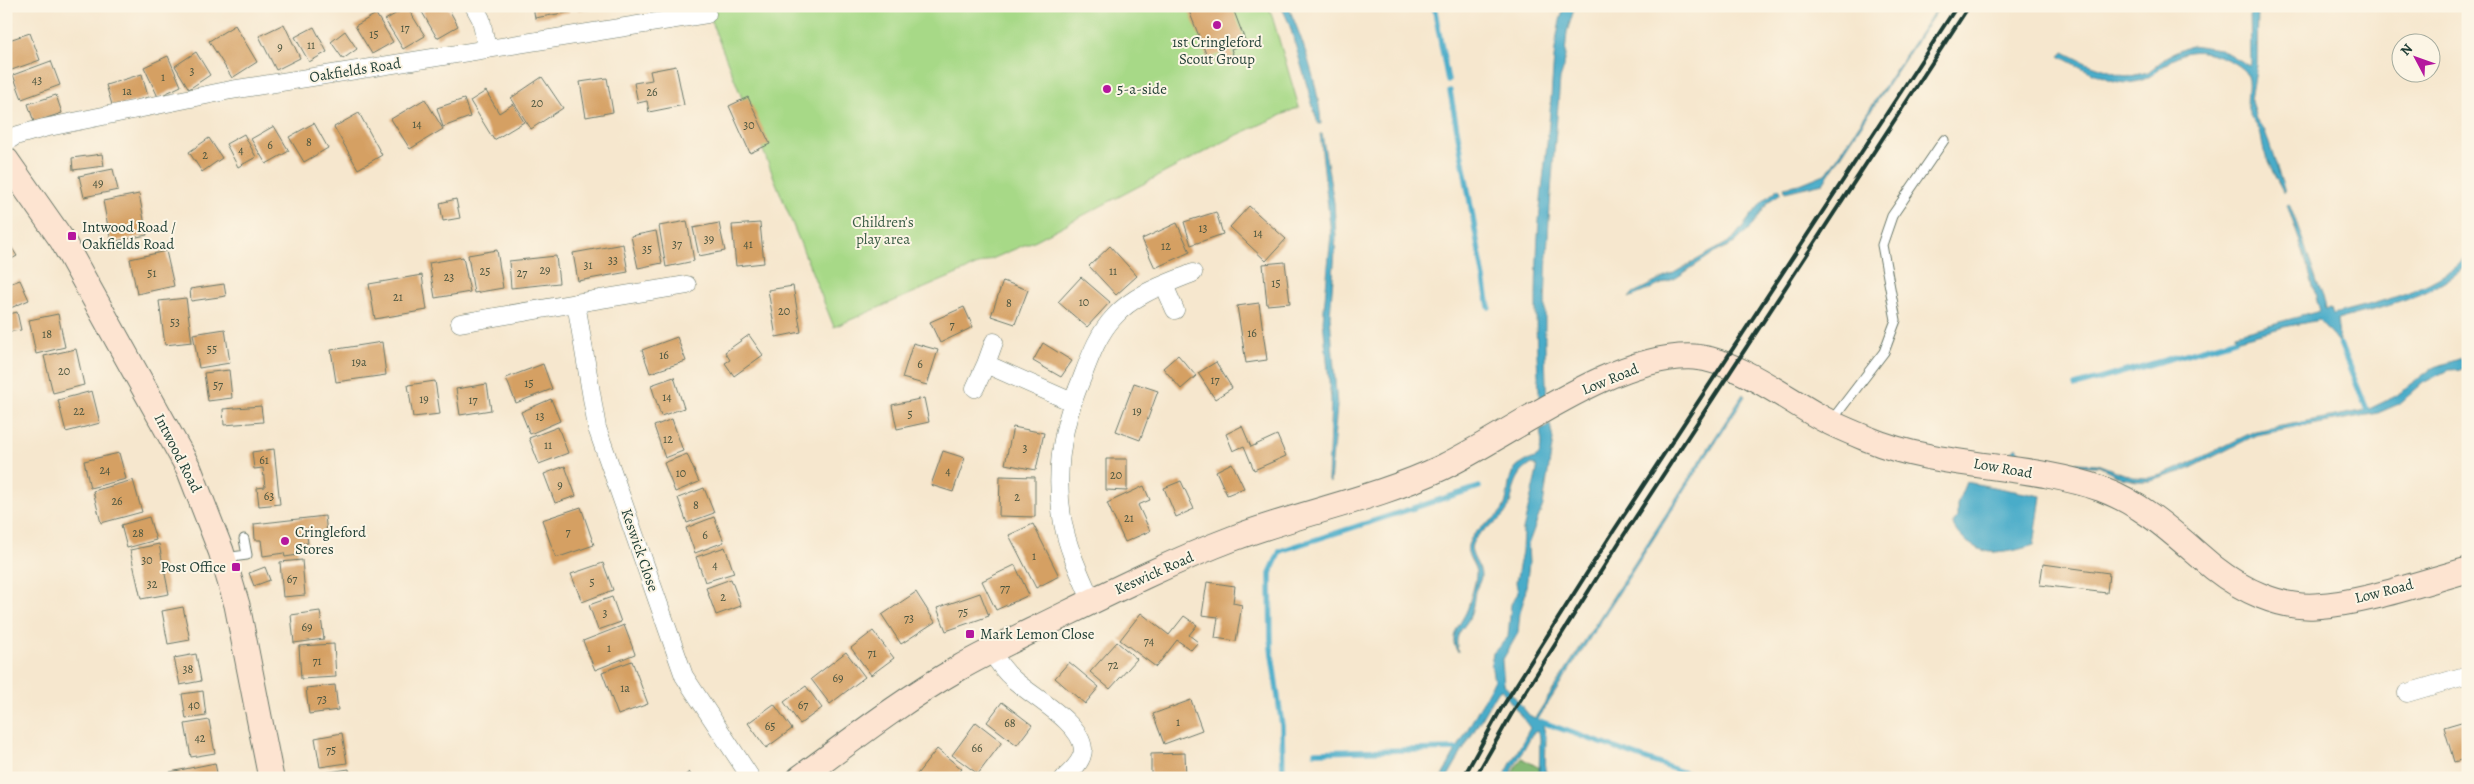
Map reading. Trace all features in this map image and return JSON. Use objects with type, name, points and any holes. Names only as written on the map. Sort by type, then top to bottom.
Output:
[{"type":"street","points":[[474,6],[481,19],[487,49]]},
{"type":"street","name":"Oakfields Road","points":[[6,142],[15,136],[44,128],[230,90],[487,49],[685,12],[707,14]]},
{"type":"street","name":"Intwood Road","points":[[6,160],[62,240],[190,469],[224,558],[237,605],[271,778]]},
{"type":"street","points":[[1092,602],[1074,559],[1063,524],[1059,461],[1072,402],[1098,339],[1114,317],[1133,301],[1193,273]]},
{"type":"street","points":[[460,323],[687,284]]},
{"type":"street","points":[[1164,285],[1175,310]]},
{"type":"street","name":"Keswick Close","points":[[576,304],[597,428],[684,676],[751,778]]},
{"type":"street","points":[[975,388],[994,342]]},
{"type":"street","name":"Low Road","points":[[1532,416],[1585,388],[1647,364],[1665,358],[1695,357],[1710,360],[1760,381],[1830,423],[1874,442],[1935,457],[2020,470],[2069,480],[2102,490],[2135,504],[2168,526],[2236,584],[2260,596],[2284,603],[2314,606],[2358,598],[2468,570]]},
{"type":"street","points":[[986,364],[1072,402]]},
{"type":"street","name":"Keswick Road","points":[[800,778],[892,710],[991,651],[1159,569],[1237,537],[1388,490],[1443,467],[1532,416]]},
{"type":"street","points":[[991,651],[1012,678],[1071,725],[1080,739],[1083,751],[1076,767],[1064,778]]},
{"type":"street","points":[[2407,692],[2468,675]]},
{"type":"lane","points":[[1830,423],[1884,352],[1896,320],[1882,245],[1892,216],[1944,140]]},
{"type":"lane","points":[[224,558],[247,555],[244,539]]},
{"type":"green space","name":"Children’s play area","points":[[705,6],[1269,6],[1299,107],[1233,137],[1036,240],[834,327]]},
{"type":"green space","points":[[1522,758],[1557,778],[1509,778]]},
{"type":"water","points":[[1281,6],[1288,6],[1305,49],[1314,79],[1321,124],[1318,124],[1289,23]]},
{"type":"water","points":[[1564,6],[1575,6],[1567,32],[1564,67],[1560,79],[1546,279],[1545,359],[1547,399],[1540,403],[1536,295],[1540,208],[1555,49]]},
{"type":"water","points":[[1938,6],[1940,6],[1823,183],[1785,192],[1784,187],[1800,184],[1827,173]]},
{"type":"water","points":[[2250,6],[2258,6],[2257,64],[2251,101],[2256,119],[2265,131],[2285,192],[2283,192],[2270,167],[2260,132],[2249,113],[2247,105],[2247,76],[2235,64],[2216,55],[2187,52],[2150,76],[2140,81],[2127,83],[2102,77],[2060,56],[2064,52],[2086,63],[2127,77],[2148,72],[2172,53],[2191,45],[2220,49],[2249,66],[2251,63]]},
{"type":"water","points":[[1320,134],[1322,134],[1334,203],[1336,238],[1330,316],[1337,406],[1330,483],[1328,481],[1331,400],[1323,321],[1331,234]]},
{"type":"water","points":[[1779,188],[1781,193],[1769,201],[1753,225],[1735,243],[1717,251],[1676,278],[1629,298],[1633,293],[1672,274],[1732,240],[1762,202]]},
{"type":"water","points":[[2289,204],[2326,309],[2331,308],[2333,314],[2405,294],[2422,287],[2453,268],[2468,256],[2468,264],[2438,286],[2423,293],[2406,300],[2337,320],[2340,344],[2319,320],[2235,340],[2235,334],[2320,311],[2303,251],[2287,205]]},
{"type":"water","points":[[2468,356],[2468,369],[2448,370],[2423,383],[2399,404],[2378,413],[2256,435],[2187,470],[2151,481],[2122,478],[2099,466],[2038,465],[2013,457],[2012,451],[2016,447],[2022,456],[2033,461],[2097,464],[2132,477],[2148,478],[2162,475],[2255,431],[2367,410],[2396,396],[2432,368]]},
{"type":"water","points":[[1743,394],[1745,396],[1538,719],[1542,722],[1546,736],[1545,778],[1539,778],[1540,738],[1537,731],[1532,734],[1508,778],[1503,778],[1530,728],[1501,689],[1496,693],[1447,778],[1441,778],[1494,681],[1491,663],[1493,653],[1508,637],[1511,604],[1518,593],[1516,582],[1522,551],[1523,530],[1537,471],[1536,466],[1532,464],[1519,476],[1508,509],[1499,520],[1482,532],[1472,544],[1472,552],[1481,577],[1475,591],[1471,614],[1458,635],[1458,652],[1454,640],[1455,634],[1467,610],[1476,578],[1476,570],[1467,549],[1468,545],[1474,535],[1500,513],[1506,503],[1510,478],[1516,467],[1539,455],[1542,442],[1540,430],[1550,424],[1553,440],[1543,505],[1528,545],[1529,563],[1518,633],[1502,661],[1504,684],[1529,715],[1535,718]]},
{"type":"water","points":[[1966,482],[2041,496],[2034,545],[2007,552],[1991,552],[1979,549],[1962,538],[1953,523],[1957,517],[1957,504]]},
{"type":"building","points":[[431,6],[447,6],[458,26],[437,38],[422,12]]},
{"type":"building","points":[[533,6],[568,6],[569,12],[535,18]]},
{"type":"building","points":[[578,6],[603,6],[603,7],[578,10]]},
{"type":"building","name":"1st Cringleford Scout Group","points":[[1187,6],[1232,6],[1246,43],[1231,49],[1234,57],[1225,60],[1222,53],[1208,59]]},
{"type":"building","points":[[407,7],[425,36],[403,49],[385,20]]},
{"type":"building","points":[[376,14],[393,42],[372,54],[355,26]]},
{"type":"building","points":[[284,24],[300,58],[276,70],[259,36]]},
{"type":"building","points":[[235,25],[257,62],[232,78],[209,41]]},
{"type":"building","points":[[314,27],[327,52],[309,62],[295,37]]},
{"type":"building","points":[[345,31],[357,49],[343,59],[331,42]]},
{"type":"building","points":[[30,33],[40,60],[6,72],[6,41]]},
{"type":"building","points":[[196,52],[210,75],[189,89],[175,66]]},
{"type":"building","points":[[168,56],[181,86],[158,97],[144,67]]},
{"type":"building","points":[[51,61],[60,85],[22,99],[13,75]]},
{"type":"building","points":[[676,66],[684,105],[649,112],[647,101],[638,103],[634,83],[652,80],[650,71]]},
{"type":"building","points":[[142,74],[148,97],[113,108],[106,85]]},
{"type":"building","points":[[542,77],[563,108],[531,129],[511,98]]},
{"type":"building","points":[[607,78],[613,112],[586,117],[580,82]]},
{"type":"building","points":[[486,91],[499,113],[513,104],[524,122],[494,140],[470,101]]},
{"type":"building","points":[[56,95],[62,113],[34,122],[28,104]]},
{"type":"building","points":[[748,97],[770,144],[750,153],[729,106]]},
{"type":"building","points":[[425,99],[443,129],[410,149],[391,119]]},
{"type":"building","points":[[464,99],[470,117],[443,127],[437,108]]},
{"type":"building","points":[[359,113],[382,155],[358,169],[334,127]]},
{"type":"building","points":[[314,123],[328,148],[304,162],[289,137]]},
{"type":"building","points":[[274,126],[289,151],[266,164],[251,139]]},
{"type":"building","points":[[244,134],[256,157],[238,167],[226,144]]},
{"type":"building","points":[[209,138],[222,158],[202,172],[189,152]]},
{"type":"building","points":[[102,154],[104,166],[73,170],[72,158]]},
{"type":"building","points":[[113,169],[118,190],[84,197],[79,176]]},
{"type":"building","points":[[139,194],[147,235],[111,242],[103,201]]},
{"type":"building","points":[[456,199],[460,218],[443,221],[440,203]]},
{"type":"building","points":[[1249,206],[1286,239],[1266,261],[1230,227]]},
{"type":"building","points":[[1216,212],[1223,234],[1191,245],[1184,222]]},
{"type":"building","points":[[687,221],[694,261],[666,267],[659,226]]},
{"type":"building","points":[[719,223],[725,251],[699,256],[693,228]]},
{"type":"building","points":[[760,223],[764,263],[736,266],[732,225]]},
{"type":"building","points":[[1177,223],[1190,252],[1155,268],[1142,239]]},
{"type":"building","points":[[656,231],[662,263],[638,268],[631,236]]},
{"type":"building","points":[[6,239],[17,256],[6,262]]},
{"type":"building","points":[[623,244],[628,272],[578,281],[573,253]]},
{"type":"building","points":[[1110,246],[1137,276],[1116,295],[1089,266]]},
{"type":"building","points":[[497,250],[503,288],[474,293],[468,255]]},
{"type":"building","points":[[166,251],[174,286],[137,294],[130,259]]},
{"type":"building","points":[[556,256],[559,283],[511,288],[509,261]]},
{"type":"building","points":[[463,257],[470,292],[435,298],[429,263]]},
{"type":"building","points":[[1285,262],[1290,303],[1267,305],[1263,264]]},
{"type":"building","points":[[422,275],[427,310],[375,319],[369,284]]},
{"type":"building","points":[[1081,277],[1110,302],[1087,327],[1058,302]]},
{"type":"building","points":[[20,280],[29,300],[6,310],[6,285]]},
{"type":"building","points":[[1003,281],[1028,290],[1015,324],[991,316]]},
{"type":"building","points":[[224,284],[226,296],[191,301],[190,289]]},
{"type":"building","points":[[793,286],[801,332],[776,337],[768,290]]},
{"type":"building","points":[[186,298],[192,342],[165,345],[159,301]]},
{"type":"building","points":[[1259,303],[1267,360],[1246,363],[1237,306]]},
{"type":"building","points":[[964,307],[973,327],[940,343],[930,322]]},
{"type":"building","points":[[17,312],[21,330],[6,332],[6,315]]},
{"type":"building","points":[[58,314],[65,347],[36,354],[29,320]]},
{"type":"building","points":[[225,329],[230,363],[199,368],[193,334]]},
{"type":"building","points":[[749,335],[763,355],[734,376],[725,363],[730,360],[725,352]]},
{"type":"building","points":[[677,337],[686,361],[650,373],[642,350]]},
{"type":"building","points":[[382,342],[386,375],[336,382],[331,350]]},
{"type":"building","points":[[913,343],[938,350],[927,385],[902,378]]},
{"type":"building","points":[[1043,343],[1072,361],[1061,377],[1033,361]]},
{"type":"building","points":[[76,349],[84,385],[53,393],[44,356]]},
{"type":"building","points":[[1178,355],[1196,376],[1181,389],[1163,368]]},
{"type":"building","points":[[1216,362],[1232,388],[1215,399],[1198,373]]},
{"type":"building","points":[[543,364],[552,389],[516,403],[506,378]]},
{"type":"building","points":[[229,370],[232,398],[208,401],[204,373]]},
{"type":"building","points":[[674,377],[684,408],[661,416],[651,385]]},
{"type":"building","points":[[435,381],[440,414],[413,417],[408,385]]},
{"type":"building","points":[[1134,383],[1158,391],[1140,440],[1116,431]]},
{"type":"building","points":[[487,384],[491,410],[460,415],[456,389]]},
{"type":"building","points":[[92,391],[100,423],[66,432],[58,400]]},
{"type":"building","points":[[924,398],[929,422],[897,429],[892,405]]},
{"type":"building","points":[[551,399],[560,421],[530,434],[521,412]]},
{"type":"building","points":[[261,406],[263,422],[224,425],[223,409]]},
{"type":"building","points":[[672,419],[683,451],[665,458],[654,426]]},
{"type":"building","points":[[1242,426],[1251,447],[1277,435],[1286,456],[1254,470],[1244,446],[1233,451],[1226,434]]},
{"type":"building","points":[[558,427],[568,453],[539,464],[529,438]]},
{"type":"building","points":[[1013,427],[1044,433],[1036,470],[1005,464]]},
{"type":"building","points":[[274,449],[280,504],[259,506],[257,488],[265,487],[263,468],[254,469],[252,452]]},
{"type":"building","points":[[943,451],[965,458],[953,492],[931,485]]},
{"type":"building","points":[[119,453],[126,479],[90,488],[84,461]]},
{"type":"building","points":[[687,454],[699,482],[675,492],[664,463]]},
{"type":"building","points":[[1106,459],[1127,459],[1127,491],[1106,490]]},
{"type":"building","points":[[1232,463],[1244,488],[1227,495],[1216,471]]},
{"type":"building","points":[[565,466],[576,496],[555,503],[544,474]]},
{"type":"building","points":[[1000,476],[1035,477],[1035,517],[999,516]]},
{"type":"building","points":[[133,480],[142,512],[101,523],[93,491]]},
{"type":"building","points":[[1181,481],[1194,509],[1176,517],[1164,488]]},
{"type":"building","points":[[1144,486],[1150,500],[1138,505],[1150,531],[1125,542],[1107,503]]},
{"type":"building","points":[[704,488],[714,513],[687,523],[678,498]]},
{"type":"building","points":[[581,507],[594,545],[556,558],[542,520]]},
{"type":"building","points":[[325,516],[327,534],[310,536],[309,528],[306,529],[308,543],[297,544],[298,555],[285,557],[284,553],[263,556],[261,540],[255,540],[254,524]]},
{"type":"building","points":[[149,517],[156,540],[127,548],[121,525]]},
{"type":"building","points":[[714,517],[724,542],[695,553],[686,528]]},
{"type":"building","points":[[1033,524],[1059,576],[1036,588],[1009,535]]},
{"type":"building","points":[[159,544],[169,594],[141,599],[130,550]]},
{"type":"building","points":[[725,547],[734,573],[705,582],[696,557]]},
{"type":"building","points":[[302,560],[305,595],[283,597],[280,562]]},
{"type":"building","points":[[603,563],[613,590],[582,602],[571,574]]},
{"type":"building","points":[[2043,564],[2109,573],[2107,593],[2040,585]]},
{"type":"building","points":[[1015,565],[1029,595],[996,610],[982,581]]},
{"type":"building","points":[[265,567],[270,580],[254,586],[249,573]]},
{"type":"building","points":[[731,579],[741,606],[716,615],[706,588]]},
{"type":"building","points":[[1207,582],[1235,586],[1233,603],[1242,605],[1236,641],[1215,638],[1218,617],[1202,615]]},
{"type":"building","points":[[916,592],[935,622],[901,644],[882,615]]},
{"type":"building","points":[[980,593],[989,616],[946,631],[937,608]]},
{"type":"building","points":[[612,597],[621,622],[598,630],[589,605]]},
{"type":"building","points":[[183,607],[190,640],[168,644],[162,611]]},
{"type":"building","points":[[320,611],[324,639],[294,643],[291,615]]},
{"type":"building","points":[[1141,613],[1169,635],[1184,616],[1197,625],[1189,635],[1198,642],[1191,650],[1177,640],[1156,667],[1120,640]]},
{"type":"building","points":[[624,625],[635,654],[595,670],[583,641]]},
{"type":"building","points":[[873,631],[894,658],[871,675],[851,648]]},
{"type":"building","points":[[1117,642],[1137,659],[1110,689],[1090,672]]},
{"type":"building","points":[[334,644],[336,677],[301,679],[299,646]]},
{"type":"building","points":[[846,652],[865,677],[830,704],[811,679]]},
{"type":"building","points":[[196,654],[201,681],[180,685],[174,658]]},
{"type":"building","points":[[632,661],[648,704],[618,715],[602,672]]},
{"type":"building","points":[[1069,662],[1099,687],[1085,704],[1055,678]]},
{"type":"building","points":[[335,685],[338,710],[309,714],[306,688]]},
{"type":"building","points":[[806,686],[822,708],[800,724],[784,702]]},
{"type":"building","points":[[203,691],[206,716],[186,719],[182,694]]},
{"type":"building","points":[[1191,700],[1202,730],[1164,744],[1153,714]]},
{"type":"building","points":[[1002,702],[1032,725],[1017,745],[987,722]]},
{"type":"building","points":[[774,704],[792,729],[766,748],[748,723]]},
{"type":"building","points":[[209,720],[215,753],[191,757],[185,724]]},
{"type":"building","points":[[2468,720],[2468,758],[2454,762],[2444,727]]},
{"type":"building","points":[[976,722],[1002,742],[978,774],[952,755]]},
{"type":"building","points":[[342,733],[347,763],[320,767],[315,738]]},
{"type":"building","points":[[937,749],[962,769],[955,778],[914,778]]},
{"type":"building","points":[[1185,753],[1186,778],[1151,778],[1151,754]]},
{"type":"building","points":[[215,763],[218,778],[171,778],[170,772]]},
{"type":"building","points":[[349,769],[350,778],[323,778],[323,773]]},
{"type":"building","points":[[689,772],[693,778],[682,778]]},
{"type":"waterway","points":[[1434,6],[1448,81]]},
{"type":"waterway","points":[[1450,91],[1489,307]]},
{"type":"waterway","points":[[2075,386],[2235,340]]},
{"type":"waterway","points":[[2340,344],[2367,410]]},
{"type":"waterway","points":[[1283,778],[1282,726],[1271,648],[1270,573],[1280,551],[1479,487]]},
{"type":"waterway","points":[[1542,722],[1699,778]]},
{"type":"waterway","points":[[1315,752],[1457,749]]},
{"type":"railway","points":[[1463,778],[1501,709],[1611,535],[1957,6]]},
{"type":"railway","points":[[1475,778],[1511,715],[1620,541],[1969,6]]},
{"type":"place","name":"1st Cringleford Scout Group","points":[[1217,25]]},
{"type":"place","name":"5-a-side","points":[[1107,89]]},
{"type":"place","name":"Intwood Road / Oakfields Road","points":[[72,236]]},
{"type":"place","name":"Cringleford Stores","points":[[285,541]]},
{"type":"place","name":"Post Office","points":[[236,567]]},
{"type":"place","name":"Mark Lemon Close","points":[[970,634]]}]
